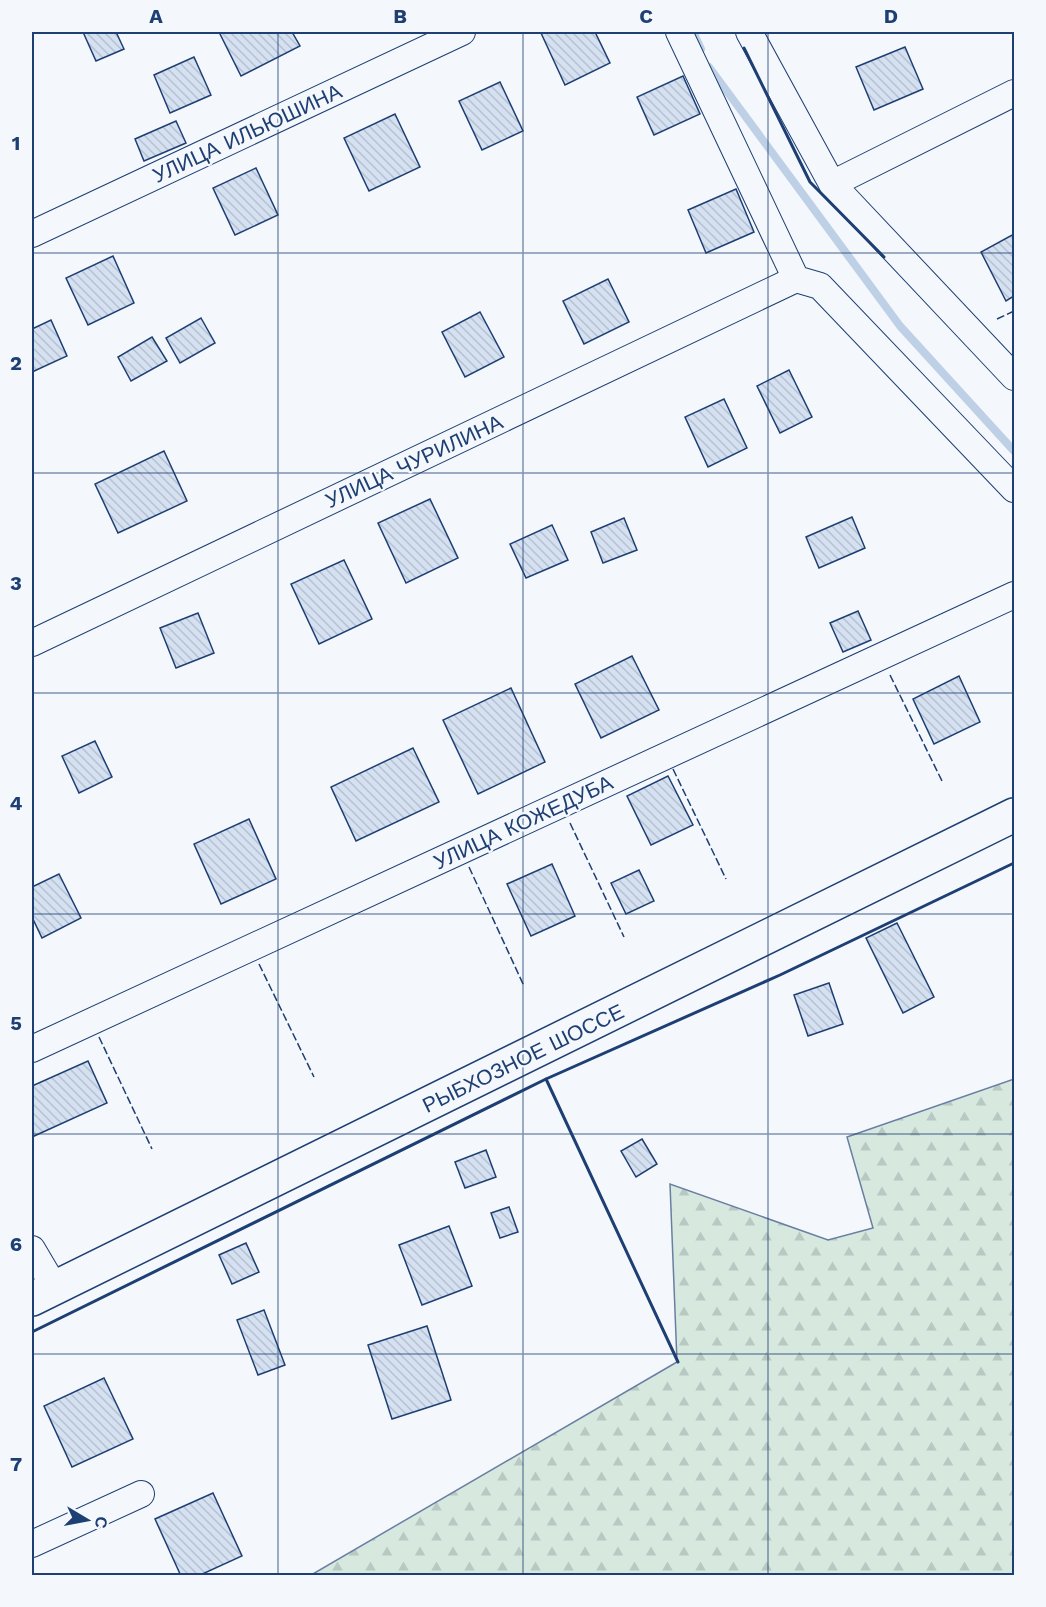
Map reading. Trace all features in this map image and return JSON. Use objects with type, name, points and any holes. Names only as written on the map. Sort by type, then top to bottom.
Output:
[{"type":"street","name":"УЛИЦА ИЛЬЮШИНА","points":[[32,234],[462,32]]},
{"type":"street","points":[[678,32],[796,279],[820,286],[1014,489]]},
{"type":"street","points":[[749,32],[832,184],[1014,377]]},
{"type":"street","points":[[832,184],[1014,93]]},
{"type":"street","name":"УЛИЦА ЧУРИЛИНА","points":[[32,643],[796,279]]},
{"type":"street","name":"УЛИЦА КОЖЕДУБА","points":[[32,1049],[1014,595]]},
{"type":"street","name":"РЫБХОЗНОЕ ШОССЕ","points":[[43,1293],[1014,815]]},
{"type":"street","points":[[32,1249],[43,1293]]},
{"type":"street","points":[[32,1544],[141,1494]]},
{"type":"green space","points":[[1014,1079],[1014,1575],[311,1575],[677,1362],[670,1184],[828,1240],[873,1228],[847,1137]]},
{"type":"building","points":[[83,32],[116,32],[124,49],[96,61]]},
{"type":"building","points":[[219,32],[292,32],[300,46],[241,76]]},
{"type":"building","points":[[595,32],[610,63],[565,85],[541,33]]},
{"type":"building","points":[[905,47],[923,89],[874,110],[856,67]]},
{"type":"building","points":[[194,57],[211,95],[170,113],[154,75]]},
{"type":"building","points":[[683,76],[700,114],[654,135],[637,97]]},
{"type":"building","points":[[500,82],[523,131],[482,150],[459,101]]},
{"type":"building","points":[[395,114],[420,167],[369,191],[344,138]]},
{"type":"building","points":[[176,121],[186,143],[144,161],[135,139]]},
{"type":"building","points":[[256,168],[278,215],[235,235],[213,188]]},
{"type":"building","points":[[736,189],[754,232],[706,253],[688,210]]},
{"type":"building","points":[[1014,234],[1014,296],[1006,301],[981,252]]},
{"type":"building","points":[[113,256],[134,303],[88,325],[66,278]]},
{"type":"building","points":[[608,279],[629,322],[584,344],[563,301]]},
{"type":"building","points":[[480,312],[504,357],[465,377],[442,332]]},
{"type":"building","points":[[201,318],[215,343],[180,363],[166,338]]},
{"type":"building","points":[[51,320],[67,356],[32,372],[32,329]]},
{"type":"building","points":[[152,337],[167,361],[131,381],[118,357]]},
{"type":"building","points":[[789,370],[812,417],[780,433],[757,386]]},
{"type":"building","points":[[724,399],[747,448],[708,467],[685,417]]},
{"type":"building","points":[[164,451],[187,501],[118,533],[95,484]]},
{"type":"building","points":[[430,499],[458,558],[406,583],[378,523]]},
{"type":"building","points":[[852,517],[865,548],[819,568],[806,537]]},
{"type":"building","points":[[624,518],[637,550],[603,563],[591,532]]},
{"type":"building","points":[[552,525],[568,560],[526,578],[510,544]]},
{"type":"building","points":[[344,560],[372,619],[319,644],[291,584]]},
{"type":"building","points":[[858,611],[871,640],[843,652],[830,623]]},
{"type":"building","points":[[198,613],[214,653],[176,668],[160,628]]},
{"type":"building","points":[[632,656],[659,710],[601,738],[575,684]]},
{"type":"building","points":[[959,676],[980,722],[934,744],[913,699]]},
{"type":"building","points":[[511,688],[545,762],[478,794],[443,720]]},
{"type":"building","points":[[95,741],[112,777],[79,793],[62,756]]},
{"type":"building","points":[[413,748],[439,802],[356,841],[331,787]]},
{"type":"building","points":[[668,776],[693,825],[651,845],[627,796]]},
{"type":"building","points":[[249,819],[276,879],[221,904],[194,844]]},
{"type":"building","points":[[552,864],[575,916],[531,936],[507,884]]},
{"type":"building","points":[[639,870],[654,901],[626,914],[611,883]]},
{"type":"building","points":[[59,874],[81,918],[42,938],[32,917],[32,887]]},
{"type":"building","points":[[897,923],[934,997],[903,1013],[866,938]]},
{"type":"building","points":[[829,983],[843,1024],[808,1036],[794,995]]},
{"type":"building","points":[[88,1061],[107,1103],[32,1137],[32,1086]]},
{"type":"building","points":[[642,1139],[657,1164],[636,1177],[621,1151]]},
{"type":"building","points":[[486,1150],[496,1177],[465,1188],[455,1162]]},
{"type":"building","points":[[509,1207],[518,1232],[500,1238],[491,1213]]},
{"type":"building","points":[[449,1226],[472,1286],[422,1305],[399,1245]]},
{"type":"building","points":[[246,1243],[259,1272],[232,1284],[219,1255]]},
{"type":"building","points":[[264,1310],[285,1365],[258,1375],[237,1320]]},
{"type":"building","points":[[427,1326],[451,1400],[392,1419],[368,1345]]},
{"type":"building","points":[[104,1378],[133,1439],[72,1467],[44,1406]]},
{"type":"building","points":[[213,1493],[242,1556],[198,1576],[181,1576],[155,1519]]},
{"type":"waterway","points":[[693,32],[701,49]]},
{"type":"waterway","points":[[709,67],[900,326],[1014,451]]},
{"type":"fence","points":[[997,319],[1014,311]]},
{"type":"fence","points":[[890,675],[942,781]]},
{"type":"fence","points":[[673,769],[726,879]]},
{"type":"fence","points":[[570,823],[624,937]]},
{"type":"fence","points":[[469,867],[524,986]]},
{"type":"fence","points":[[259,964],[314,1077]]},
{"type":"fence","points":[[99,1037],[152,1149]]},
{"type":"wall","points":[[744,48],[810,182],[884,257]]},
{"type":"wall","points":[[546,1079],[780,975],[1014,863]]},
{"type":"wall","points":[[32,1332],[546,1079],[678,1362]]}]
